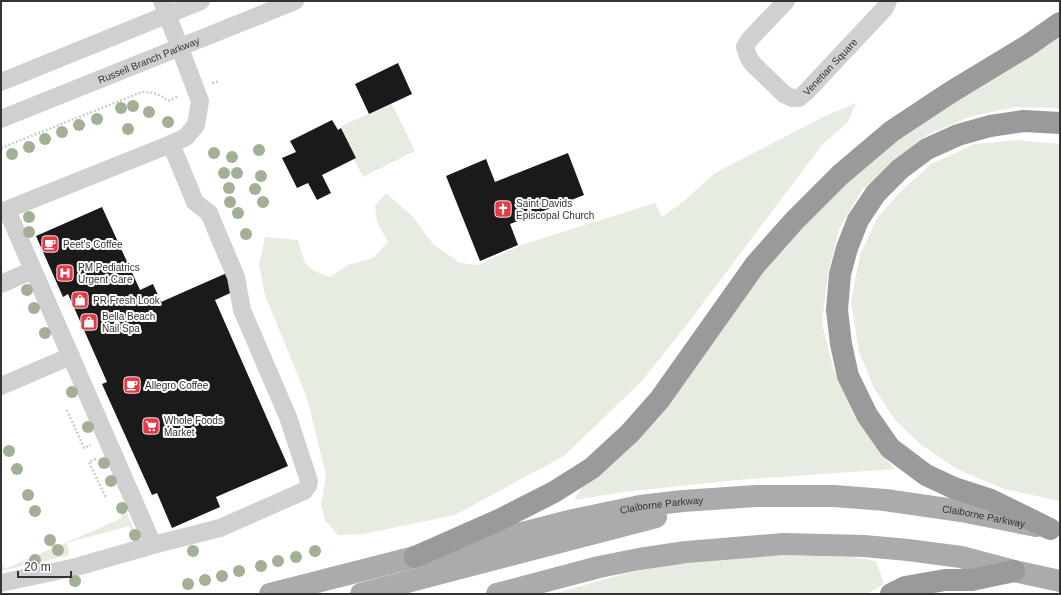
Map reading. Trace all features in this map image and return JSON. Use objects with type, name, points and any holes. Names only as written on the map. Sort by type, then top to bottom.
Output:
[{"type":"highway","points":[[415,558],[501,519],[554,492],[592,468],[630,433],[660,398],[755,265],[795,220],[840,175],[892,131],[951,92],[1027,46],[1060,23]]},
{"type":"highway","points":[[1055,530],[991,500],[954,488],[926,475],[890,448],[867,415],[848,376],[841,344],[837,310],[840,274],[847,248],[858,220],[876,193],[900,169],[927,149],[958,135],[990,126],[1024,121],[1060,123]]},
{"type":"highway","points":[[891,594],[905,587],[945,580],[972,580],[1014,571]]},
{"type":"main road","name":"Claiborne Parkway","points":[[270,594],[573,520],[640,506],[724,497],[834,496],[885,500],[961,511],[1055,530]]},
{"type":"main road","points":[[361,594],[552,545],[724,497]]},
{"type":"main road","points":[[497,594],[598,567],[640,559],[686,552],[784,544],[828,544],[908,550],[961,557],[1060,581]]},
{"type":"street","points":[[1,82],[164,8],[201,1]]},
{"type":"street","name":"Russell Branch Parkway","points":[[1,118],[295,1]]},
{"type":"street","name":"Venetian Square","points":[[786,1],[749,40],[745,47],[752,63],[784,94],[792,98],[800,98],[885,8],[888,1]]},
{"type":"street","points":[[153,545],[33,270],[4,211],[186,138],[196,125],[200,101],[164,8]]},
{"type":"street","points":[[1,582],[76,566],[220,528],[304,491],[308,486],[309,481],[288,417],[242,310],[236,277],[209,213],[195,202],[172,144]]},
{"type":"street","points":[[1,284],[33,270]]},
{"type":"street","points":[[1,386],[71,356]]},
{"type":"path","points":[[1,148],[142,92],[152,92],[162,95],[168,101],[219,81]]},
{"type":"shaded area","points":[[1060,36],[1060,109],[1016,107],[972,116],[927,135],[892,161],[862,190],[839,229],[828,273],[822,323],[833,368],[854,415],[883,456],[895,469],[737,480],[624,492],[574,500],[586,481],[764,270],[812,217],[859,172],[918,122]]},
{"type":"shaded area","points":[[856,103],[848,122],[822,145],[685,327],[642,381],[564,456],[455,515],[363,534],[338,535],[325,520],[321,506],[326,475],[307,398],[265,295],[259,265],[265,237],[298,240],[304,260],[310,268],[330,277],[348,265],[373,258],[388,242],[377,222],[375,206],[386,193],[413,217],[433,244],[460,263],[478,265],[524,244],[655,203],[662,217],[684,201],[715,173],[823,117]]},
{"type":"shaded area","points":[[392,104],[415,151],[363,177],[341,126]]},
{"type":"shaded area","points":[[1016,140],[1060,144],[1060,501],[1004,489],[957,469],[920,444],[895,420],[874,388],[859,352],[851,302],[860,255],[877,218],[901,191],[931,164],[975,144]]},
{"type":"shaded area","points":[[120,504],[123,505],[137,536],[136,539],[133,537],[129,526],[67,543],[69,553],[67,556],[1,571],[1,561],[5,569],[51,549],[46,537],[48,535],[51,536],[56,547],[122,518],[118,508]]},
{"type":"shaded area","points":[[808,555],[850,557],[876,561],[884,584],[867,594],[553,594],[628,573],[691,562],[730,558]]},
{"type":"building","points":[[398,63],[412,94],[369,114],[355,84]]},
{"type":"building","points":[[332,120],[338,130],[341,128],[356,158],[322,175],[331,193],[317,200],[308,183],[297,188],[282,158],[296,152],[290,141]]},
{"type":"building","name":"Saint Davids Episcopal Church","points":[[568,153],[584,195],[510,224],[518,245],[480,261],[446,176],[486,159],[495,182]]},
{"type":"building","points":[[102,207],[140,290],[153,284],[161,302],[229,272],[237,290],[215,300],[288,466],[216,497],[220,507],[172,528],[157,493],[152,495],[102,384],[107,382],[68,294],[63,297],[36,236]]},
{"type":"place","name":"Saint Davids Episcopal Church","points":[[503,209]]},
{"type":"place","name":"Peet's Coffee","points":[[50,244]]},
{"type":"place","name":"PM Pediatrics Urgent Care","points":[[65,273]]},
{"type":"place","name":"PR Fresh Look","points":[[80,300]]},
{"type":"place","name":"Bella Beach Nail Spa","points":[[89,322]]},
{"type":"place","name":"Allegro Coffee","points":[[132,385]]},
{"type":"place","name":"Whole Foods Market","points":[[151,426]]}]
